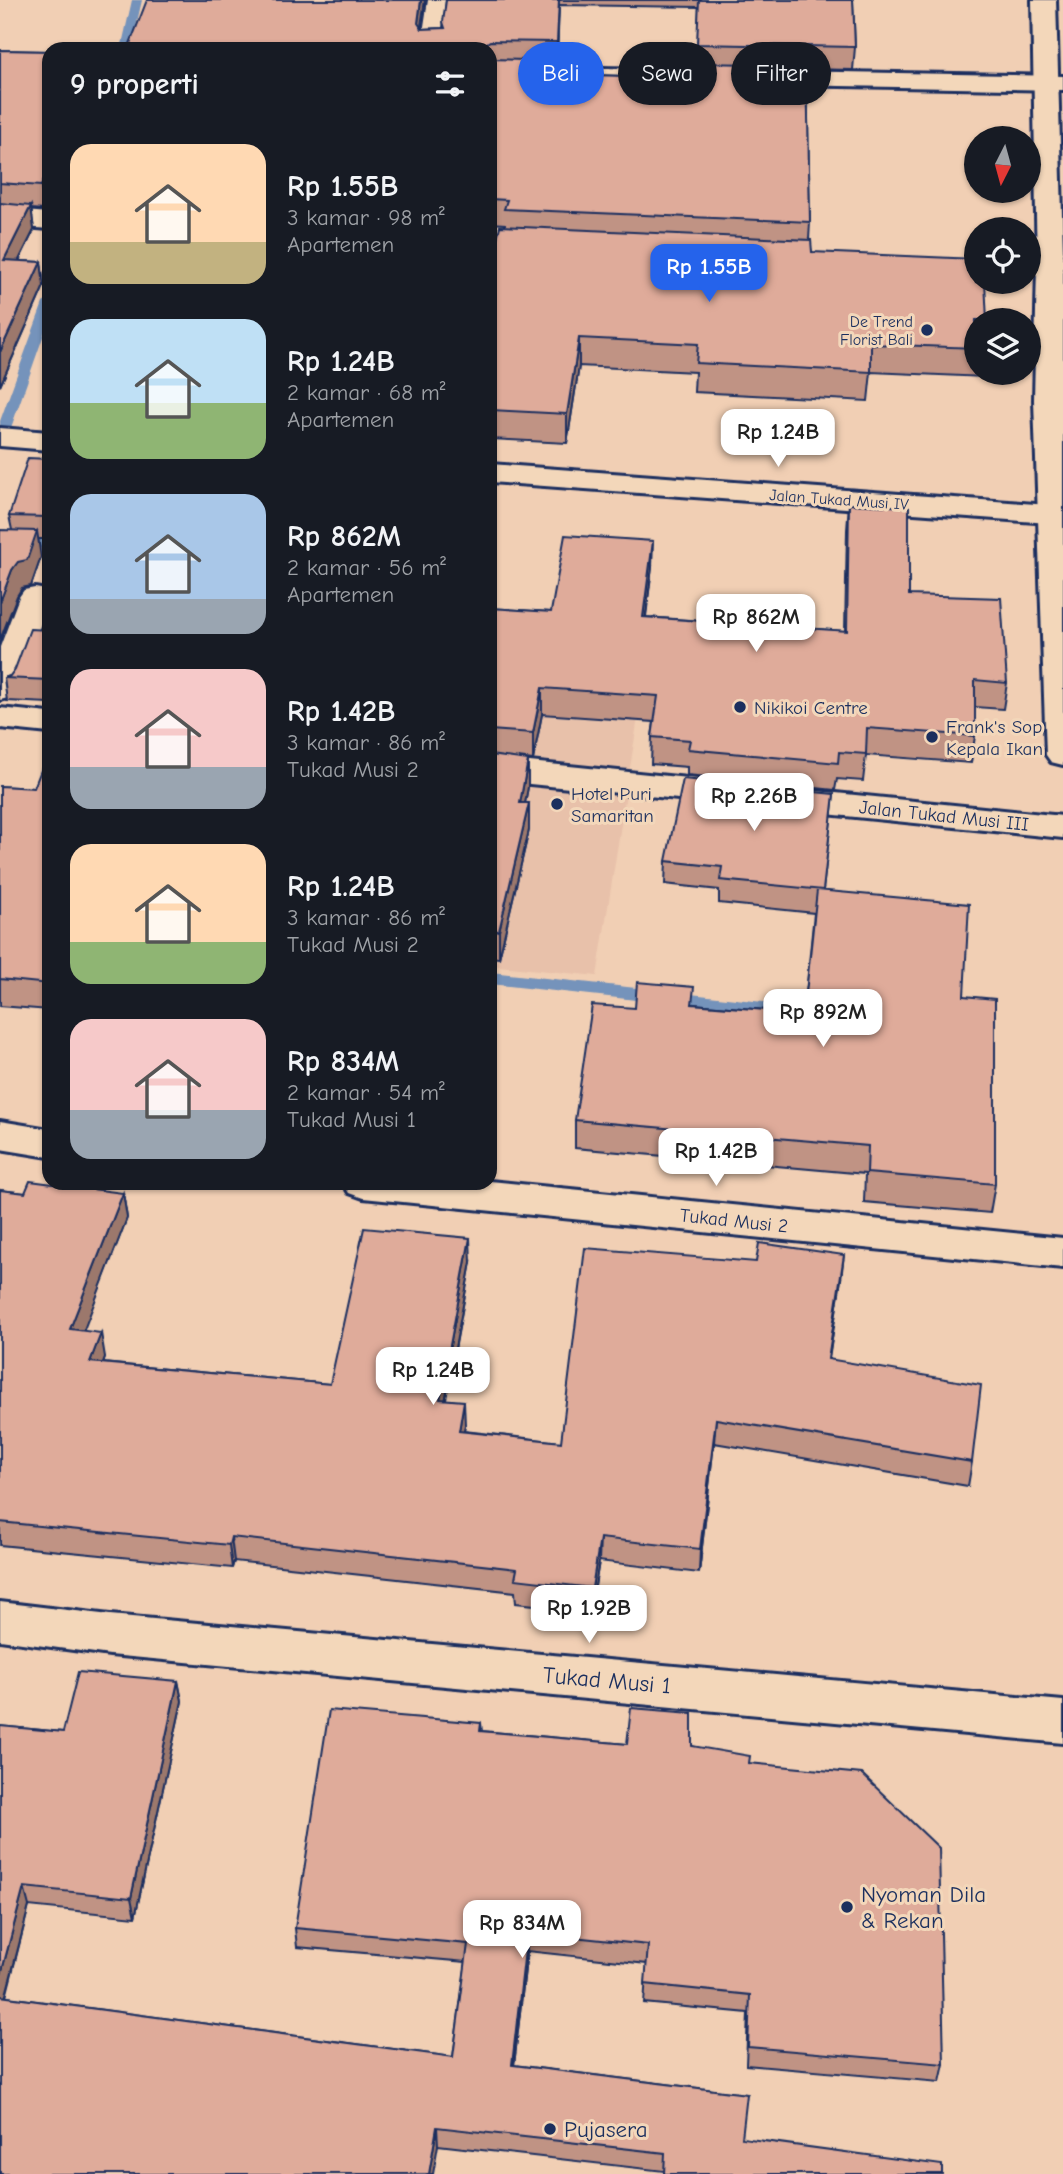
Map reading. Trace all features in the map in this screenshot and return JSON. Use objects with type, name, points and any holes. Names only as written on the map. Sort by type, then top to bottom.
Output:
[{"type":"street","points":[[1044,0],[1055,83],[1047,267],[1048,400],[1057,515],[1063,755]]},
{"type":"street","points":[[497,73],[1055,83]]},
{"type":"street","points":[[0,217],[42,220]]},
{"type":"street","name":"Jalan Tukad Musi IV","points":[[497,474],[1057,515]]},
{"type":"street","points":[[0,690],[35,597]]},
{"type":"street","points":[[0,718],[42,722]]},
{"type":"street","name":"Jalan Tukad Musi III","points":[[497,770],[1063,827]]},
{"type":"street","points":[[0,1135],[42,1142]]},
{"type":"street","name":"Tukad Musi 2","points":[[433,1190],[1063,1253]]},
{"type":"street","name":"Tukad Musi 1","points":[[0,1621],[110,1635],[1063,1721]]},
{"type":"lane","points":[[433,42],[438,0]]},
{"type":"shaded area","name":"Hotel Puri Samaritan","points":[[497,631],[650,642],[597,976],[497,966]]},
{"type":"building","points":[[147,0],[421,0],[418,23],[422,29],[445,28],[443,22],[446,0],[559,0],[557,42],[131,42]]},
{"type":"building","points":[[699,0],[853,0],[855,47],[831,47],[831,42],[731,42],[731,45],[697,42]]},
{"type":"building","points":[[0,50],[42,51],[42,184],[41,186],[0,183]]},
{"type":"building","points":[[497,59],[518,60],[518,105],[604,105],[604,75],[618,76],[618,105],[717,105],[717,63],[731,64],[731,105],[808,105],[810,222],[504,209],[507,200],[497,199]]},
{"type":"building","points":[[0,203],[31,206],[4,260],[41,262],[0,352]]},
{"type":"building","points":[[500,226],[811,240],[812,252],[964,258],[964,294],[986,294],[986,308],[964,308],[964,348],[871,344],[871,372],[696,363],[698,344],[579,338],[567,414],[497,410],[497,238]]},
{"type":"building","points":[[28,458],[42,459],[42,517],[9,516]]},
{"type":"building","points":[[849,504],[909,507],[909,595],[1001,598],[1007,683],[975,680],[975,736],[867,728],[866,754],[839,752],[838,763],[688,749],[690,740],[652,737],[658,696],[542,688],[533,733],[497,730],[497,608],[551,612],[565,535],[653,541],[643,617],[847,631]]},
{"type":"building","points":[[0,530],[37,531],[27,560],[18,562],[12,570],[0,602]]},
{"type":"building","points":[[30,629],[42,630],[42,680],[4,678],[10,676]]},
{"type":"building","points":[[497,756],[528,760],[520,803],[529,803],[499,931]]},
{"type":"building","points":[[42,768],[42,983],[0,979],[0,786],[34,788]]},
{"type":"building","points":[[683,779],[834,794],[823,890],[720,880],[722,867],[666,861]]},
{"type":"building","points":[[817,890],[969,904],[964,996],[995,999],[995,1184],[867,1173],[868,1146],[575,1120],[592,1005],[635,1008],[637,982],[694,987],[692,1004],[804,1013]]},
{"type":"building","points":[[30,1181],[42,1183],[42,1190],[100,1190],[123,1193],[70,1329],[101,1333],[90,1362],[330,1384],[364,1228],[470,1238],[440,1399],[464,1401],[459,1431],[561,1442],[585,1248],[756,1262],[759,1243],[844,1255],[828,1359],[981,1385],[972,1462],[716,1419],[700,1549],[600,1538],[592,1588],[515,1579],[517,1569],[231,1537],[229,1545],[0,1522],[0,1190],[25,1193]]},
{"type":"building","points":[[78,1672],[178,1681],[131,1898],[24,1887],[0,1978],[0,1726],[63,1732]]},
{"type":"building","points":[[631,1708],[692,1713],[692,1746],[750,1756],[749,1763],[862,1774],[939,1848],[944,2064],[748,2047],[750,1995],[645,1984],[648,1945],[527,1932],[512,2065],[747,2094],[742,2138],[942,2165],[942,2174],[664,2174],[665,2153],[437,2127],[429,2174],[0,2174],[0,1996],[453,2057],[468,1944],[295,1928],[329,1710],[481,1723],[480,1731],[627,1744]]},
{"type":"waterway","points":[[128,42],[137,0]]},
{"type":"waterway","points":[[0,439],[42,322]]},
{"type":"waterway","points":[[0,538],[42,544]]},
{"type":"waterway","points":[[497,979],[826,1015]]},
{"type":"place","name":"De Trend Florist Bali","points":[[927,330]]},
{"type":"place","name":"Nikikoi Centre","points":[[740,707]]},
{"type":"place","name":"Frank's Sop Kepala Ikan","points":[[932,737]]},
{"type":"place","name":"Hotel Puri Samaritan","points":[[557,804]]},
{"type":"place","name":"Nyoman Dila & Rekan","points":[[847,1907]]},
{"type":"place","name":"Pujasera","points":[[550,2129]]}]
